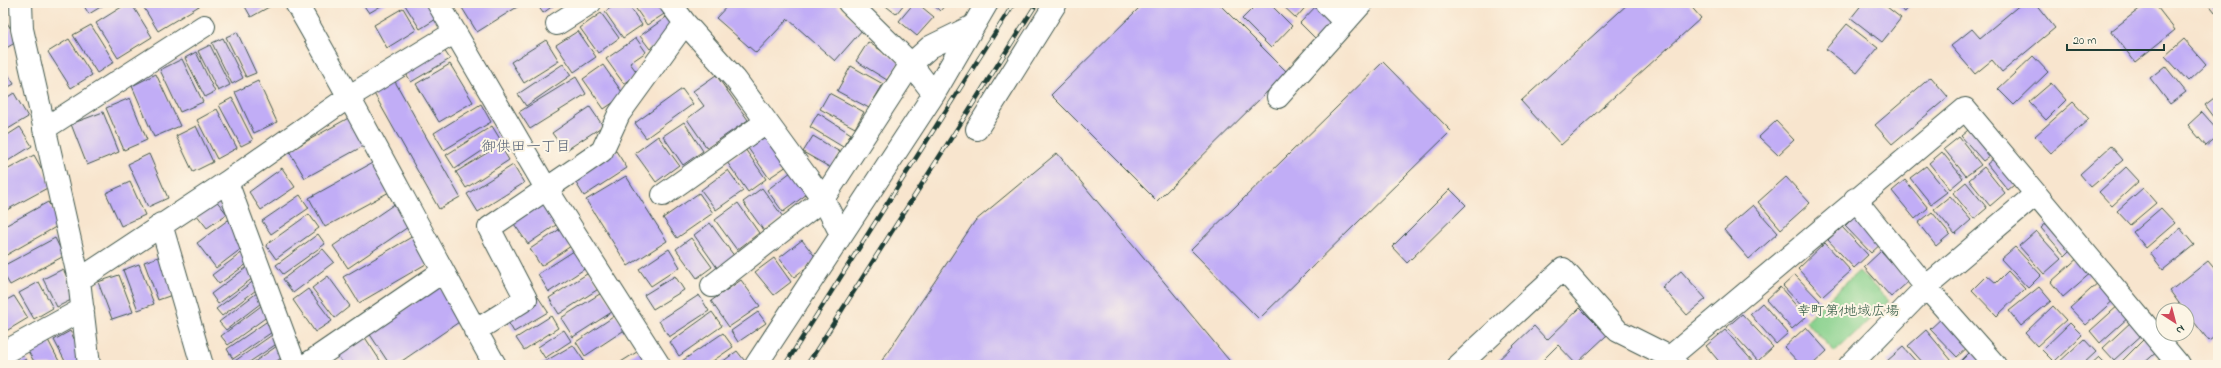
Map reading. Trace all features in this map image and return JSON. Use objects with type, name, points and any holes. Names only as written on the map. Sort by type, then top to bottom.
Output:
[{"type":"street","points":[[21,3],[22,29],[79,280],[89,365]]},
{"type":"street","points":[[296,3],[350,96],[442,272],[495,365]]},
{"type":"street","points":[[438,3],[546,188],[658,365]]},
{"type":"street","points":[[557,24],[590,3]]},
{"type":"street","points":[[670,3],[685,23],[736,80],[823,199],[841,234]]},
{"type":"street","points":[[849,3],[911,64],[934,94]]},
{"type":"street","points":[[756,365],[934,94],[987,3]]},
{"type":"street","points":[[978,129],[1056,3]]},
{"type":"street","points":[[1326,3],[1345,22]]},
{"type":"street","points":[[1278,97],[1362,3]]},
{"type":"street","points":[[475,331],[526,300],[489,228],[602,151],[619,114],[685,23]]},
{"type":"street","points":[[44,129],[204,26]]},
{"type":"street","points":[[712,286],[823,199],[911,64],[930,47],[973,26]]},
{"type":"street","points":[[79,280],[161,224],[227,182],[350,96],[455,32]]},
{"type":"street","points":[[1459,365],[1562,269],[1618,331],[1673,361],[1855,200],[1965,109],[2179,365]]},
{"type":"street","points":[[663,196],[766,122]]},
{"type":"street","points":[[227,182],[295,365]]},
{"type":"street","points":[[1850,365],[1926,286],[2036,194]]},
{"type":"street","points":[[1855,200],[1926,286],[1995,365]]},
{"type":"street","points":[[161,224],[202,365]]},
{"type":"street","points":[[306,365],[442,272]]},
{"type":"street","points":[[3,353],[83,309]]},
{"type":"green space","name":"幸町第1地域広場","points":[[1859,271],[1889,301],[1835,352],[1805,321]]},
{"type":"building","points":[[82,3],[107,3],[89,14]]},
{"type":"building","points":[[128,3],[131,3],[152,37],[118,58],[96,23]]},
{"type":"building","points":[[141,3],[204,3],[158,31]]},
{"type":"building","points":[[243,3],[276,3],[251,17]]},
{"type":"building","points":[[362,3],[386,3],[369,13]]},
{"type":"building","points":[[407,3],[432,3],[441,16],[420,29],[405,5]]},
{"type":"building","points":[[459,3],[521,3],[522,4],[477,32]]},
{"type":"building","points":[[536,3],[557,3],[543,13]]},
{"type":"building","points":[[617,3],[627,3],[642,25],[623,38],[605,12]]},
{"type":"building","points":[[632,3],[663,3],[669,11],[647,25]]},
{"type":"building","points":[[730,3],[834,3],[863,29],[835,61],[788,19],[756,53],[716,18]]},
{"type":"building","points":[[882,3],[905,3],[896,14]]},
{"type":"building","points":[[914,3],[917,3],[934,17],[917,36],[899,21]]},
{"type":"building","points":[[931,3],[947,3],[940,11]]},
{"type":"building","points":[[1144,3],[1218,3],[1287,72],[1157,201],[1051,95]]},
{"type":"building","points":[[1258,3],[1269,3],[1292,26],[1271,48],[1242,19]]},
{"type":"building","points":[[1280,3],[1309,3],[1296,18]]},
{"type":"building","points":[[1629,3],[1688,3],[1701,18],[1561,145],[1521,101]]},
{"type":"building","points":[[1863,3],[1882,3],[1901,18],[1882,42],[1851,18]]},
{"type":"building","points":[[1893,3],[1912,3],[1905,12]]},
{"type":"building","points":[[2022,3],[2035,3],[2055,28],[2002,72],[1992,60],[1975,74],[1951,46],[1972,29],[1980,38]]},
{"type":"building","points":[[2147,3],[2154,3],[2175,30],[2135,62],[2111,31]]},
{"type":"building","points":[[2208,3],[2218,3],[2218,9],[2215,12]]},
{"type":"building","points":[[1318,4],[1336,22],[1317,40],[1300,23]]},
{"type":"building","points":[[403,8],[416,30],[387,48],[374,25]]},
{"type":"building","points":[[601,13],[619,38],[598,53],[580,28]]},
{"type":"building","points":[[669,15],[678,28],[650,49],[640,36]]},
{"type":"building","points":[[3,16],[18,41],[3,50]]},
{"type":"building","points":[[1847,24],[1878,48],[1857,73],[1826,49]]},
{"type":"building","points":[[91,25],[114,62],[97,73],[73,35]]},
{"type":"building","points":[[578,31],[596,57],[574,72],[556,45]]},
{"type":"building","points":[[237,32],[256,73],[246,77],[226,37]]},
{"type":"building","points":[[223,38],[243,78],[232,84],[212,43]]},
{"type":"building","points":[[636,38],[646,52],[630,63],[638,74],[624,84],[606,59]]},
{"type":"building","points":[[69,39],[92,75],[71,88],[48,52]]},
{"type":"building","points":[[2184,39],[2206,64],[2188,81],[2165,56]]},
{"type":"building","points":[[546,40],[559,61],[524,83],[511,62]]},
{"type":"building","points":[[868,42],[899,62],[887,80],[856,61]]},
{"type":"building","points":[[210,45],[230,85],[218,91],[198,51]]},
{"type":"building","points":[[442,47],[450,59],[411,82],[404,70]]},
{"type":"building","points":[[196,52],[215,92],[205,97],[185,58]]},
{"type":"building","points":[[2033,56],[2048,72],[2014,105],[1998,89]]},
{"type":"building","points":[[182,59],[203,102],[180,112],[160,70]]},
{"type":"building","points":[[1383,62],[1451,131],[1259,319],[1191,250]]},
{"type":"building","points":[[450,64],[473,102],[439,122],[416,84]]},
{"type":"building","points":[[563,64],[571,75],[526,106],[518,94]]},
{"type":"building","points":[[603,65],[624,95],[604,109],[583,79]]},
{"type":"building","points":[[3,66],[14,84],[3,90]]},
{"type":"building","points":[[851,66],[883,84],[869,108],[837,91]]},
{"type":"building","points":[[2165,66],[2186,92],[2170,104],[2150,78]]},
{"type":"building","points":[[156,74],[180,126],[154,137],[132,86]]},
{"type":"building","points":[[716,75],[748,120],[707,148],[687,119],[704,106],[693,91]]},
{"type":"building","points":[[576,77],[586,94],[530,129],[519,112]]},
{"type":"building","points":[[1931,77],[1948,97],[1892,144],[1875,125]]},
{"type":"building","points":[[393,78],[460,197],[439,209],[372,90]]},
{"type":"building","points":[[258,81],[277,122],[254,133],[235,92]]},
{"type":"building","points":[[2051,83],[2066,100],[2046,120],[2029,102]]},
{"type":"building","points":[[682,89],[693,104],[646,138],[635,123]]},
{"type":"building","points":[[14,93],[28,117],[3,132],[3,100]]},
{"type":"building","points":[[829,93],[864,112],[855,128],[820,109]]},
{"type":"building","points":[[2218,95],[2218,122],[2205,105]]},
{"type":"building","points":[[130,98],[147,140],[124,150],[106,108]]},
{"type":"building","points":[[232,98],[253,140],[241,146],[219,105]]},
{"type":"building","points":[[2073,102],[2089,119],[2051,153],[2035,136]]},
{"type":"building","points":[[481,104],[491,122],[444,150],[434,133]]},
{"type":"building","points":[[590,107],[603,126],[565,151],[552,133]]},
{"type":"building","points":[[217,109],[237,148],[217,159],[197,120]]},
{"type":"building","points":[[103,112],[119,152],[87,165],[71,124]]},
{"type":"building","points":[[2202,112],[2218,130],[2218,136],[2206,146],[2188,125]]},
{"type":"building","points":[[818,113],[851,134],[843,147],[810,127]]},
{"type":"building","points":[[352,116],[367,144],[305,178],[289,151]]},
{"type":"building","points":[[1776,121],[1794,140],[1778,155],[1759,137]]},
{"type":"building","points":[[684,122],[703,151],[683,165],[663,136]]},
{"type":"building","points":[[1974,125],[1995,152],[1983,161],[1961,136]]},
{"type":"building","points":[[196,126],[213,162],[193,172],[176,136]]},
{"type":"building","points":[[492,126],[500,139],[455,169],[446,155]]},
{"type":"building","points":[[20,127],[32,146],[3,164],[3,138]]},
{"type":"building","points":[[658,136],[679,165],[656,182],[635,153]]},
{"type":"building","points":[[767,136],[787,166],[769,178],[748,148]]},
{"type":"building","points":[[813,136],[840,152],[831,168],[803,152]]},
{"type":"building","points":[[1959,137],[1981,165],[1966,176],[1944,149]]},
{"type":"building","points":[[500,145],[509,160],[466,188],[456,172]]},
{"type":"building","points":[[2111,146],[2123,160],[2091,187],[2080,174]]},
{"type":"building","points":[[745,149],[766,179],[748,192],[727,162]]},
{"type":"building","points":[[616,151],[627,168],[584,196],[573,178]]},
{"type":"building","points":[[1942,152],[1963,178],[1950,189],[1929,163]]},
{"type":"building","points":[[1057,153],[1233,365],[879,365],[975,221]]},
{"type":"building","points":[[149,154],[168,198],[148,207],[128,164]]},
{"type":"building","points":[[34,155],[51,186],[3,212],[3,172]]},
{"type":"building","points":[[1998,155],[2019,181],[2008,190],[1987,164]]},
{"type":"building","points":[[374,162],[391,191],[325,227],[309,198]]},
{"type":"building","points":[[513,165],[524,183],[478,212],[467,194]]},
{"type":"building","points":[[1926,166],[1947,192],[1931,204],[1910,178]]},
{"type":"building","points":[[1984,167],[2005,193],[1990,206],[1969,180]]},
{"type":"building","points":[[2126,167],[2139,181],[2112,206],[2099,192]]},
{"type":"building","points":[[282,168],[295,187],[261,210],[249,192]]},
{"type":"building","points":[[795,169],[811,191],[783,212],[767,190]]},
{"type":"building","points":[[728,170],[743,191],[716,210],[701,190]]},
{"type":"building","points":[[626,176],[667,241],[628,266],[586,200]]},
{"type":"building","points":[[1786,177],[1810,203],[1781,229],[1758,202]]},
{"type":"building","points":[[1905,180],[1928,208],[1915,219],[1892,191]]},
{"type":"building","points":[[130,182],[145,215],[121,226],[106,193]]},
{"type":"building","points":[[1966,182],[1987,208],[1974,219],[1953,193]]},
{"type":"building","points":[[762,188],[783,217],[764,231],[743,202]]},
{"type":"building","points":[[2143,188],[2156,203],[2130,225],[2117,211]]},
{"type":"building","points":[[1450,189],[1466,205],[1407,263],[1392,247]]},
{"type":"building","points":[[699,193],[713,213],[677,238],[663,218]]},
{"type":"building","points":[[300,195],[309,208],[271,234],[262,221]]},
{"type":"building","points":[[1950,196],[1971,220],[1955,234],[1934,209]]},
{"type":"building","points":[[215,199],[227,214],[207,228],[196,214]]},
{"type":"building","points":[[544,200],[559,223],[528,244],[512,221]]},
{"type":"building","points":[[48,202],[61,224],[3,257],[3,227]]},
{"type":"building","points":[[396,203],[411,225],[348,268],[333,246]]},
{"type":"building","points":[[738,203],[759,233],[737,250],[715,220]]},
{"type":"building","points":[[1753,205],[1778,233],[1749,259],[1724,230]]},
{"type":"building","points":[[2161,208],[2175,223],[2146,248],[2133,232]]},
{"type":"building","points":[[1932,212],[1950,234],[1936,246],[1918,223]]},
{"type":"building","points":[[309,214],[319,228],[276,259],[266,245]]},
{"type":"building","points":[[1856,215],[1882,243],[1871,253],[1845,226]]},
{"type":"building","points":[[2051,219],[2075,246],[2065,256],[2041,228]]},
{"type":"building","points":[[228,220],[246,245],[216,268],[197,243]]},
{"type":"building","points":[[710,223],[735,257],[718,269],[694,235]]},
{"type":"building","points":[[563,227],[574,244],[541,266],[530,249]]},
{"type":"building","points":[[1842,227],[1868,255],[1854,268],[1828,240]]},
{"type":"building","points":[[2180,228],[2194,245],[2163,270],[2150,253]]},
{"type":"building","points":[[2036,231],[2061,259],[2044,274],[2019,246]]},
{"type":"building","points":[[318,234],[325,244],[283,274],[276,265]]},
{"type":"building","points":[[415,235],[431,261],[359,303],[343,277]]},
{"type":"building","points":[[55,238],[64,256],[10,285],[3,273],[3,266]]},
{"type":"building","points":[[691,238],[712,267],[697,278],[676,249]]},
{"type":"building","points":[[802,240],[817,259],[794,277],[779,258]]},
{"type":"building","points":[[1825,243],[1851,271],[1823,296],[1798,269]]},
{"type":"building","points":[[2015,247],[2041,275],[2028,288],[2001,259]]},
{"type":"building","points":[[323,249],[334,262],[293,293],[283,279]]},
{"type":"building","points":[[577,249],[589,266],[549,292],[538,274]]},
{"type":"building","points":[[669,249],[680,267],[651,286],[639,269]]},
{"type":"building","points":[[244,251],[251,261],[219,284],[212,275]]},
{"type":"building","points":[[1881,251],[1909,281],[1891,297],[1864,267]]},
{"type":"building","points":[[161,256],[175,294],[158,300],[144,262]]},
{"type":"building","points":[[2080,256],[2093,271],[2063,297],[2051,282]]},
{"type":"building","points":[[774,258],[791,282],[774,295],[755,272]]},
{"type":"building","points":[[2208,261],[2218,273],[2218,334],[2209,341],[2195,323],[2195,302],[2178,302],[2170,291]]},
{"type":"building","points":[[139,264],[154,304],[138,310],[123,270]]},
{"type":"building","points":[[250,265],[257,275],[218,304],[211,294]]},
{"type":"building","points":[[63,269],[77,297],[57,307],[43,279]]},
{"type":"building","points":[[1681,271],[1706,299],[1687,315],[1662,287]]},
{"type":"building","points":[[2008,271],[2025,289],[1997,316],[1972,290],[1987,275],[1996,283]]},
{"type":"building","points":[[590,272],[600,288],[559,314],[549,298]]},
{"type":"building","points":[[119,275],[133,312],[112,319],[98,282]]},
{"type":"building","points":[[1795,275],[1820,301],[1808,313],[1783,286]]},
{"type":"building","points":[[328,276],[350,306],[335,318],[312,288]]},
{"type":"building","points":[[675,276],[684,290],[653,309],[644,295]]},
{"type":"building","points":[[255,280],[260,287],[222,316],[216,309]]},
{"type":"building","points":[[741,280],[760,306],[729,327],[711,301]]},
{"type":"building","points":[[2100,281],[2116,298],[2086,325],[2070,308]]},
{"type":"building","points":[[39,282],[53,308],[34,319],[19,293]]},
{"type":"building","points":[[439,286],[462,320],[396,365],[390,365],[369,333]]},
{"type":"building","points":[[1780,287],[1806,317],[1792,329],[1766,300]]},
{"type":"building","points":[[2039,287],[2051,301],[2021,326],[2009,311]]},
{"type":"building","points":[[308,289],[332,321],[315,332],[293,300]]},
{"type":"building","points":[[258,292],[265,300],[226,330],[219,322]]},
{"type":"building","points":[[603,292],[615,310],[573,337],[561,318]]},
{"type":"building","points":[[699,295],[709,311],[669,337],[659,321]]},
{"type":"building","points":[[14,296],[28,318],[3,333],[3,302]]},
{"type":"building","points":[[538,297],[548,312],[514,332],[505,317]]},
{"type":"building","points":[[1762,303],[1788,333],[1776,344],[1750,314]]},
{"type":"building","points":[[2120,304],[2130,316],[2100,343],[2090,331]]},
{"type":"building","points":[[261,306],[268,316],[228,345],[221,336]]},
{"type":"building","points":[[2053,306],[2066,320],[2037,346],[2025,333]]},
{"type":"building","points":[[1580,308],[1607,335],[1576,364],[1558,345],[1538,365],[1493,365],[1534,326],[1547,340]]},
{"type":"building","points":[[712,312],[722,326],[679,356],[670,342]]},
{"type":"building","points":[[758,312],[766,323],[738,342],[731,331]]},
{"type":"building","points":[[1742,314],[1773,347],[1758,361],[1727,327]]},
{"type":"building","points":[[616,315],[626,329],[585,356],[576,342]]},
{"type":"building","points":[[551,316],[558,328],[524,350],[516,338]]},
{"type":"building","points":[[1943,317],[1970,345],[1957,357],[1930,329]]},
{"type":"building","points":[[269,320],[275,330],[233,359],[227,349]]},
{"type":"building","points":[[2132,321],[2144,333],[2114,360],[2103,348]]},
{"type":"building","points":[[2070,323],[2082,335],[2054,362],[2042,350]]},
{"type":"building","points":[[1806,327],[1827,351],[1812,365],[1801,365],[1784,347]]},
{"type":"building","points":[[564,330],[571,341],[545,358],[538,347]]},
{"type":"building","points":[[1725,330],[1755,364],[1754,365],[1722,365],[1706,346]]},
{"type":"building","points":[[1926,330],[1952,361],[1948,365],[1925,365],[1908,346]]},
{"type":"building","points":[[70,331],[87,363],[83,365],[67,365],[54,340]]},
{"type":"building","points":[[723,333],[733,347],[707,365],[685,365],[682,361]]},
{"type":"building","points":[[272,335],[278,343],[245,365],[233,365],[232,363]]},
{"type":"building","points":[[364,336],[383,365],[344,365],[337,355]]},
{"type":"building","points":[[2147,336],[2160,349],[2142,365],[2118,365]]},
{"type":"building","points":[[2084,339],[2096,352],[2082,365],[2056,365]]},
{"type":"building","points":[[48,340],[61,365],[36,365],[28,351]]},
{"type":"building","points":[[573,345],[584,361],[578,365],[539,365]]},
{"type":"building","points":[[277,346],[284,356],[271,365],[250,365]]},
{"type":"building","points":[[1903,347],[1919,365],[1890,365],[1887,361]]},
{"type":"building","points":[[640,350],[650,365],[616,365]]},
{"type":"building","points":[[1972,350],[1986,365],[1957,365]]},
{"type":"building","points":[[737,351],[748,365],[718,365]]},
{"type":"building","points":[[2163,356],[2171,365],[2154,365]]},
{"type":"building","points":[[2099,357],[2107,365],[2090,365]]},
{"type":"building","points":[[26,359],[30,365],[15,365]]},
{"type":"railway","points":[[785,365],[1014,3]]},
{"type":"railway","points":[[807,365],[1037,3]]},
{"type":"district","name":"御供田一丁目","points":[[526,147]]}]
